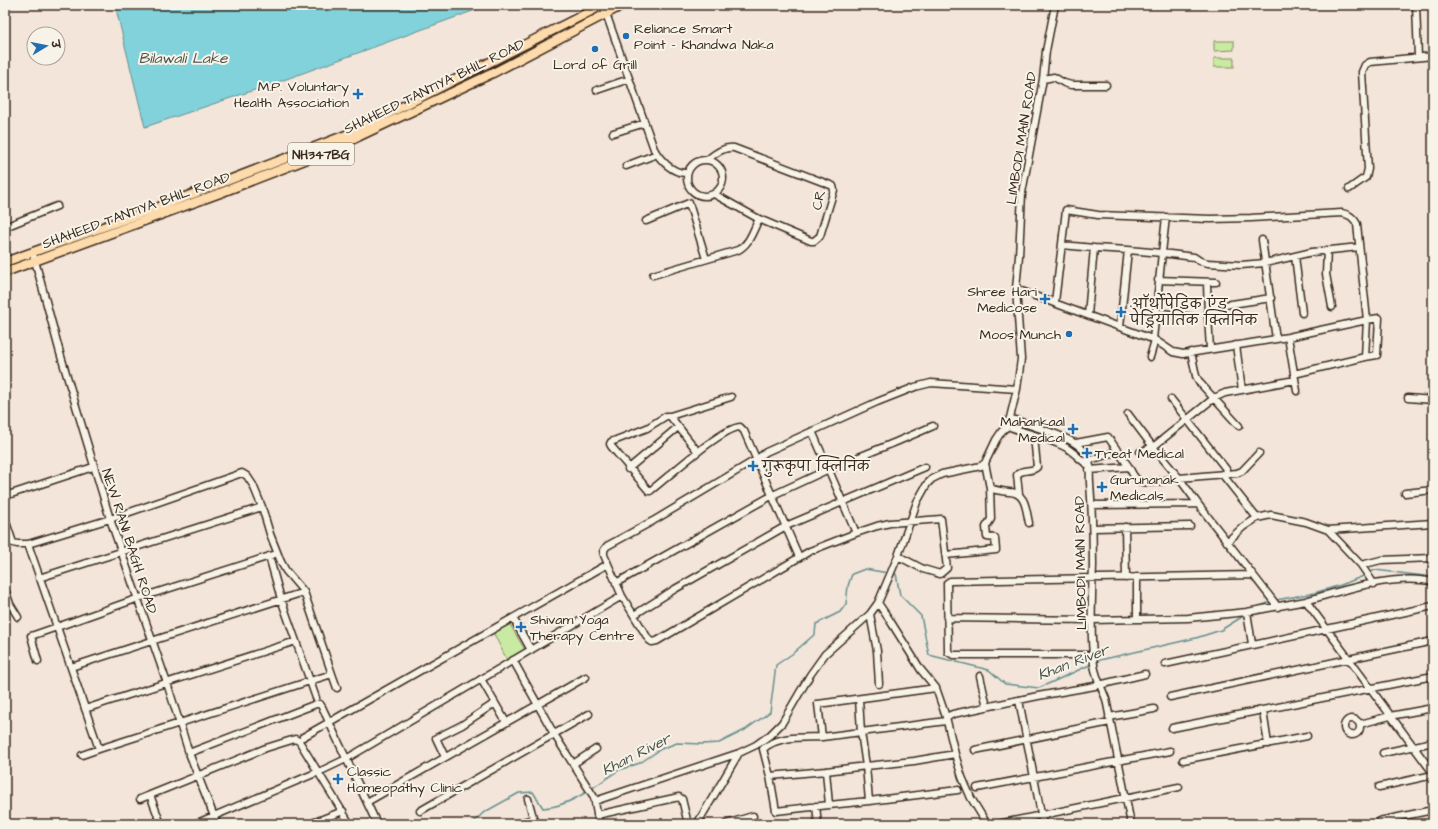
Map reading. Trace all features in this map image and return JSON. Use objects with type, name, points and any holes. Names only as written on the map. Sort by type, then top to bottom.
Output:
[{"type":"main road","name":"SHAHEED TANTIYA BHIL ROAD","points":[[5,262],[167,204],[346,135],[603,5]]},
{"type":"main road","name":"SHAHEED TANTIYA BHIL ROAD","points":[[5,272],[220,193],[328,151],[493,73],[623,5]]},
{"type":"street","points":[[603,5],[654,149],[657,154],[676,172],[681,174],[687,173]]},
{"type":"street","name":"LIMBODI MAIN ROAD","points":[[1008,426],[1017,389],[1021,359],[1016,289],[1022,193],[1055,5]]},
{"type":"street","points":[[1416,5],[1418,57]]},
{"type":"street","points":[[1350,189],[1366,177],[1368,169],[1362,72],[1365,65],[1370,62],[1433,56]]},
{"type":"street","points":[[1043,79],[1054,77],[1071,85],[1106,85]]},
{"type":"street","points":[[597,90],[629,79]]},
{"type":"street","points":[[613,133],[645,123]]},
{"type":"street","name":"CR","points":[[707,160],[713,155],[729,147],[734,148],[833,186],[834,188],[833,197],[820,236],[814,241],[759,218],[714,194]]},
{"type":"street","points":[[626,166],[657,154]]},
{"type":"street","points":[[707,160],[714,163],[722,172],[721,185],[714,194],[702,196],[691,190],[687,182],[687,173],[694,163],[707,160]]},
{"type":"street","points":[[694,193],[689,198],[688,203],[706,259]]},
{"type":"street","points":[[646,221],[688,203]]},
{"type":"street","points":[[5,227],[57,206]]},
{"type":"street","points":[[1054,302],[1066,210],[1098,215],[1210,219],[1342,213],[1349,214],[1354,218],[1357,224],[1367,320],[1364,357]]},
{"type":"street","points":[[1150,357],[1154,340],[1158,280],[1166,217]]},
{"type":"street","points":[[653,275],[744,247],[748,242],[759,218]]},
{"type":"street","points":[[1262,240],[1276,339]]},
{"type":"street","points":[[1062,245],[1162,253],[1194,257],[1208,264],[1241,265],[1265,263],[1326,250],[1359,247]]},
{"type":"street","points":[[1088,315],[1094,248]]},
{"type":"street","points":[[1120,327],[1128,250]]},
{"type":"street","points":[[1326,250],[1326,274],[1332,307]]},
{"type":"street","name":"NEW RANI BAGH ROAD","points":[[33,252],[93,467],[136,599],[167,684],[189,753],[217,824]]},
{"type":"street","points":[[1295,256],[1302,313]]},
{"type":"street","points":[[1158,280],[1216,282]]},
{"type":"street","points":[[1207,282],[1210,349]]},
{"type":"street","points":[[1016,289],[1154,340],[1172,352],[1183,354],[1288,337],[1379,318],[1377,355],[1364,357],[1295,377],[1225,393],[1214,398],[1154,447],[1140,452]]},
{"type":"street","points":[[1225,305],[1271,298]]},
{"type":"street","points":[[1155,312],[1191,317]]},
{"type":"street","points":[[1288,337],[1297,391]]},
{"type":"street","points":[[1236,345],[1242,390]]},
{"type":"street","points":[[1191,352],[1196,376],[1200,384],[1239,426]]},
{"type":"street","points":[[898,556],[923,569],[940,574],[947,568],[941,519],[884,525],[856,533],[810,551],[657,641],[652,642],[649,640],[622,596],[604,555],[604,550],[608,546],[653,521],[757,459],[766,452],[915,387],[931,383],[1017,389]]},
{"type":"street","points":[[731,397],[666,416],[647,428],[611,442],[611,446],[628,469],[648,491],[650,491],[728,430],[734,427],[740,427],[744,431],[757,459],[799,557]]},
{"type":"street","points":[[1408,398],[1433,400]]},
{"type":"street","points":[[1171,399],[1257,518]]},
{"type":"street","points":[[1128,414],[1278,607]]},
{"type":"street","points":[[670,416],[698,452]]},
{"type":"street","points":[[1010,418],[1064,437],[1076,443],[1084,451],[1090,465]]},
{"type":"street","points":[[616,583],[773,495],[933,426]]},
{"type":"street","points":[[596,801],[739,753],[756,745],[770,735],[782,723],[810,675],[825,654],[870,614],[878,603],[898,556],[920,496],[927,484],[932,479],[942,474],[982,466],[1002,430],[1008,426],[1061,445],[1071,450],[1083,463],[1090,465],[1129,467]]},
{"type":"street","points":[[628,469],[678,427]]},
{"type":"street","points":[[812,431],[856,533]]},
{"type":"street","points":[[1029,524],[1024,502],[1019,494],[1017,475],[1022,471],[1034,470],[1037,467],[1034,436]]},
{"type":"street","points":[[1076,443],[1108,437],[1119,451],[1136,480],[1142,482],[1224,472],[1242,472],[1259,453]]},
{"type":"street","points":[[1090,465],[1119,451]]},
{"type":"street","points":[[946,555],[996,550],[995,538],[988,537],[986,527],[991,519],[990,488],[985,462]]},
{"type":"street","name":"LIMBODI MAIN ROAD","points":[[1090,465],[1093,528],[1092,620],[1094,666],[1098,684],[1106,699],[1131,824]]},
{"type":"street","points":[[5,496],[93,467]]},
{"type":"street","points":[[634,615],[675,589],[786,526],[925,467]]},
{"type":"street","points":[[5,519],[13,543],[28,544],[110,519],[242,473],[247,476],[253,485],[278,554],[286,571],[304,592],[337,688]]},
{"type":"street","points":[[990,488],[998,491],[1015,492],[1019,494]]},
{"type":"street","points":[[1405,493],[1433,490]]},
{"type":"street","points":[[1092,506],[1198,504]]},
{"type":"street","points":[[39,578],[262,507]]},
{"type":"street","points":[[1227,542],[1243,527],[1257,518],[1271,515],[1306,522],[1328,530],[1433,523]]},
{"type":"street","points":[[1093,528],[1190,526]]},
{"type":"street","points":[[1125,528],[1126,578]]},
{"type":"street","points":[[1328,530],[1361,565],[1374,584]]},
{"type":"street","points":[[28,544],[99,749]]},
{"type":"street","points":[[38,661],[31,636],[136,599],[278,554]]},
{"type":"street","points":[[269,556],[281,599],[316,698]]},
{"type":"street","points":[[1361,565],[1381,560],[1433,558]]},
{"type":"street","points":[[303,737],[608,564]]},
{"type":"street","points":[[1093,656],[953,655],[948,652],[947,583],[1253,575]]},
{"type":"street","points":[[1136,577],[1137,619]]},
{"type":"street","points":[[947,618],[1092,620],[1188,618],[1247,612],[1278,607],[1374,584],[1416,579],[1433,582]]},
{"type":"street","points":[[5,590],[10,604],[18,617]]},
{"type":"street","points":[[71,667],[304,592]]},
{"type":"street","points":[[195,824],[321,771],[346,758],[622,596]]},
{"type":"street","points":[[1306,601],[1433,774],[1379,787]]},
{"type":"street","points":[[878,603],[921,670],[936,688],[949,717],[955,754],[970,798],[987,824]]},
{"type":"street","points":[[1165,664],[1433,606]]},
{"type":"street","points":[[1247,612],[1252,644]]},
{"type":"street","points":[[870,614],[877,651],[880,684]]},
{"type":"street","points":[[513,618],[531,650]]},
{"type":"street","points":[[85,709],[167,684],[296,641]]},
{"type":"street","points":[[1170,697],[1433,641]]},
{"type":"street","points":[[513,660],[554,734],[596,801],[599,824]]},
{"type":"street","points":[[82,755],[332,674]]},
{"type":"street","points":[[958,790],[776,811],[764,749],[769,744],[782,740],[861,732],[949,717],[987,707],[1095,686],[1098,684],[1145,674]]},
{"type":"street","points":[[980,676],[987,707]]},
{"type":"street","points":[[1172,728],[1433,676]]},
{"type":"street","points":[[367,802],[586,677]]},
{"type":"street","points":[[481,679],[506,722]]},
{"type":"street","points":[[822,737],[818,704],[936,688]]},
{"type":"street","points":[[859,699],[861,732],[869,801]]},
{"type":"street","points":[[1019,700],[1043,824]]},
{"type":"street","points":[[445,757],[436,738],[462,725],[495,703]]},
{"type":"street","points":[[189,753],[316,704],[320,704],[377,824]]},
{"type":"street","points":[[1360,724],[1390,716],[1433,708]]},
{"type":"street","points":[[975,750],[1154,709]]},
{"type":"street","points":[[1263,710],[1268,744]]},
{"type":"street","points":[[420,811],[589,714]]},
{"type":"street","points":[[1183,760],[1307,736]]},
{"type":"street","points":[[140,798],[266,748],[295,739],[299,741],[321,771],[350,824]]},
{"type":"street","points":[[1383,753],[1433,742]]},
{"type":"street","points":[[573,764],[596,749]]},
{"type":"street","points":[[977,788],[1170,751]]},
{"type":"street","points":[[697,824],[739,753]]},
{"type":"street","points":[[770,776],[826,772],[914,761],[955,754]]},
{"type":"street","points":[[826,772],[829,805]]},
{"type":"street","points":[[998,824],[1179,787]]},
{"type":"street","points":[[150,795],[161,824]]},
{"type":"street","points":[[597,815],[679,797],[682,799],[688,824]]},
{"type":"street","points":[[515,824],[534,821],[528,799]]},
{"type":"street","points":[[816,806],[818,824]]},
{"type":"street","points":[[1379,821],[1433,810]]},
{"type":"street","points":[[310,824],[343,811]]},
{"type":"street","points":[[726,824],[753,816]]},
{"type":"green space","points":[[1214,41],[1234,41],[1234,50],[1214,51]]},
{"type":"green space","points":[[1214,58],[1234,58],[1234,67],[1214,67]]},
{"type":"green space","points":[[509,623],[525,650],[507,660],[493,632]]},
{"type":"water","name":"Bilawali Lake","points":[[115,5],[489,5],[281,81],[145,127]]},
{"type":"waterway","name":"Khan River","points":[[591,789],[619,770],[640,763],[661,749],[677,743],[719,743],[745,730],[770,712],[776,665],[792,654],[815,634],[816,624],[840,612],[846,604],[848,586],[852,574],[865,569],[888,573]]},
{"type":"waterway","name":"Khan River","points":[[1369,573],[1375,570],[1433,577]]},
{"type":"waterway","name":"Khan River","points":[[892,574],[896,574],[900,595],[921,616],[929,655],[989,670],[1005,684],[1039,688],[1092,664]]},
{"type":"waterway","name":"Khan River","points":[[1276,600],[1314,593],[1341,585],[1366,575]]},
{"type":"waterway","name":"Khan River","points":[[1259,607],[1272,601]]},
{"type":"waterway","name":"Khan River","points":[[1096,662],[1196,638],[1221,630],[1245,615]]},
{"type":"waterway","name":"Khan River","points":[[476,824],[475,821],[483,813],[519,793],[533,792],[543,808],[567,802],[588,791]]},
{"type":"place","name":"Reliance Smart Point - Khandwa Naka","points":[[626,36]]},
{"type":"place","name":"Lord of Grill","points":[[595,49]]},
{"type":"place","name":"M.P. Voluntary Health Association","points":[[358,94]]},
{"type":"place","name":"Shree Hari Medicose","points":[[1045,299]]},
{"type":"place","name":"ऑर्थोपेडिक एंड पेड्रियातिक क्लिनिक","points":[[1121,312]]},
{"type":"place","name":"Moos Munch","points":[[1069,334]]},
{"type":"place","name":"Mahankaal Medical","points":[[1073,429]]},
{"type":"place","name":"Treat Medical","points":[[1087,453]]},
{"type":"place","name":"गुरूकृपा क्लिनिक","points":[[753,466]]},
{"type":"place","name":"Gurunanak Medicals","points":[[1102,487]]},
{"type":"place","name":"Shivam Yoga Therapy Centre","points":[[521,627]]},
{"type":"place","name":"Classic Homeopathy Clinic","points":[[338,779]]}]
